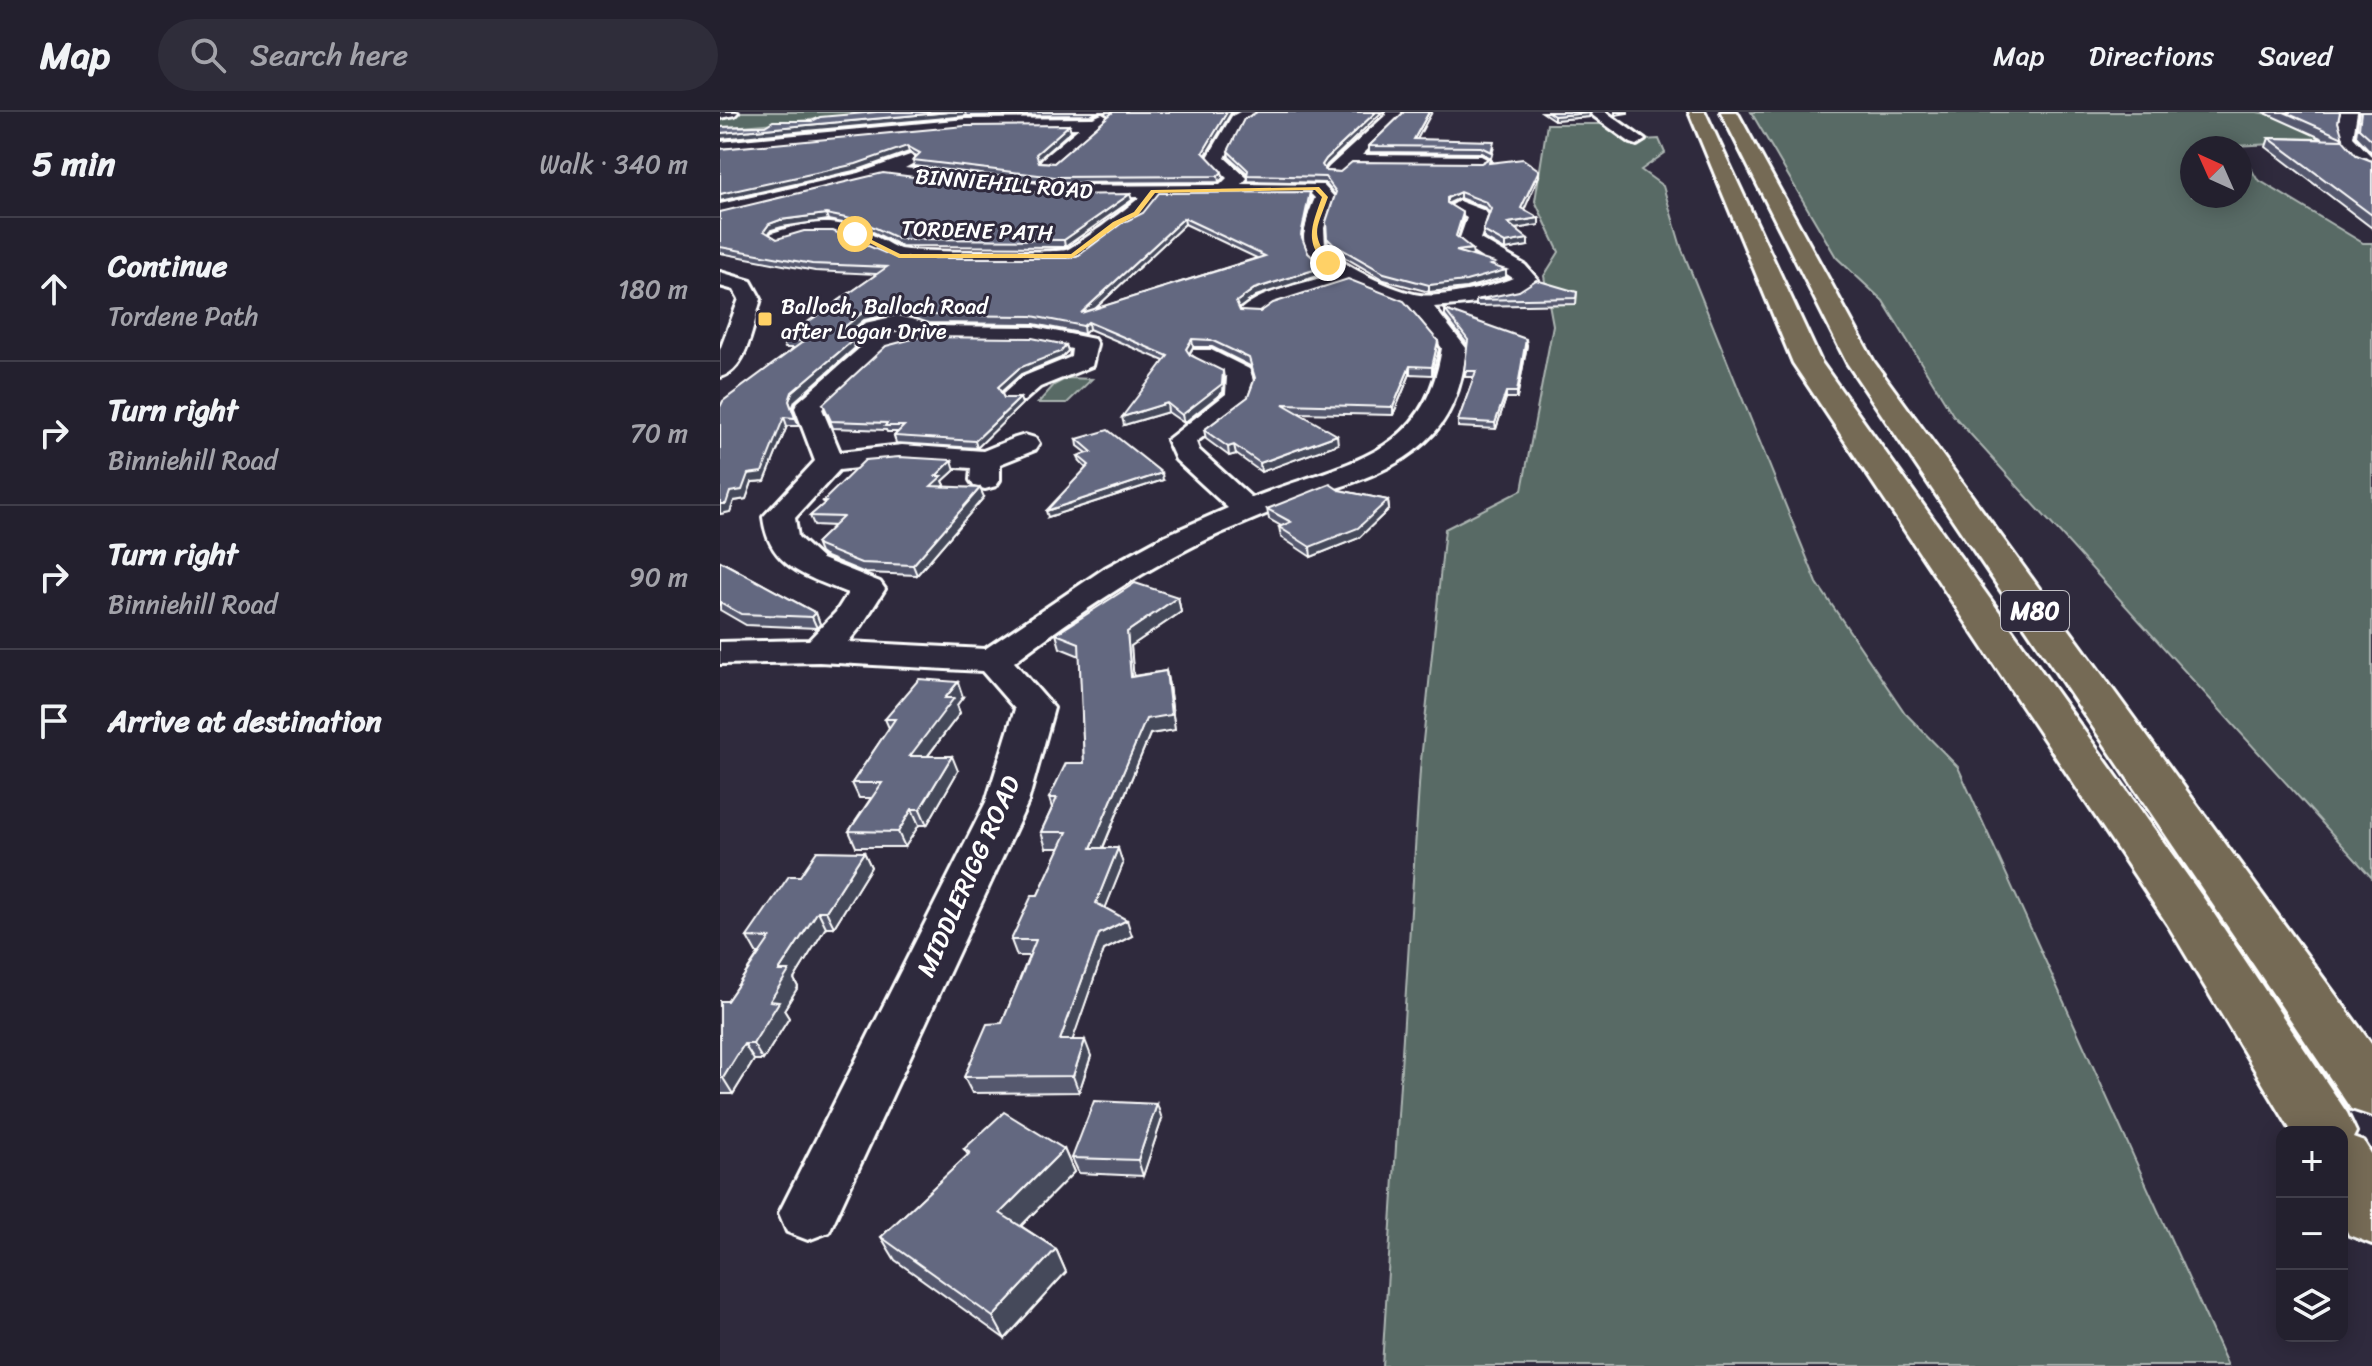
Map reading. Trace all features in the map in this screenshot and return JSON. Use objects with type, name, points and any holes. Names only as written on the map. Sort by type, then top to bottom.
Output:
[{"type":"highway","name":"M80","points":[[1697,112],[1807,363],[2186,912],[2321,1126]]},
{"type":"highway","name":"M80","points":[[1729,112],[1861,363],[2372,1091]]},
{"type":"highway","points":[[2348,1171],[2372,1211]]},
{"type":"street","points":[[720,113],[730,112]]},
{"type":"street","points":[[1225,190],[1238,178],[1216,159],[1237,119],[1253,112]]},
{"type":"street","points":[[1393,112],[1394,116],[1317,189],[1325,197],[1313,231],[1313,242],[1328,263],[1350,276],[1416,302],[1497,293],[1527,280],[1517,270],[1469,241],[1478,215],[1459,207]]},
{"type":"street","points":[[1596,112],[1637,140]]},
{"type":"street","points":[[2349,112],[2342,128],[2346,143],[2372,165]]},
{"type":"street","points":[[720,147],[966,124],[1100,120],[1049,162]]},
{"type":"street","points":[[720,210],[763,196],[884,171],[952,139],[966,124]]},
{"type":"street","points":[[779,157],[806,147],[809,137]]},
{"type":"street","points":[[1347,160],[1481,161]]},
{"type":"street","name":"BINNIEHILL ROAD","points":[[884,171],[1056,192],[1317,189]]},
{"type":"street","points":[[729,185],[757,191],[763,196]]},
{"type":"street","name":"TORDENE PATH","points":[[779,237],[805,229],[836,229],[855,234],[899,256],[1072,256],[1115,223],[1136,213],[1154,191]]},
{"type":"street","points":[[1251,312],[1265,303],[1350,276]]},
{"type":"street","points":[[720,369],[729,360],[726,335],[750,299],[743,286],[722,288]]},
{"type":"street","points":[[720,653],[819,651],[993,661],[1050,618],[1161,549],[1292,491],[1382,461],[1418,435],[1436,411],[1452,374],[1454,348],[1416,302]]},
{"type":"street","points":[[830,462],[808,408],[880,343],[869,342],[861,336],[873,328],[896,323],[915,325],[917,333],[1034,334],[1085,344],[1083,361],[1031,382],[1015,395]]},
{"type":"street","points":[[1202,355],[1240,374],[1239,397],[1181,440],[1186,454],[1248,510]]},
{"type":"street","points":[[819,651],[850,618],[868,589],[810,566],[782,540],[779,517],[830,462],[902,454],[985,470],[1025,444]]},
{"type":"street","name":"MIDDLERIGG ROAD","points":[[808,1213],[1007,802],[1035,708],[993,661]]},
{"type":"green space","points":[[741,112],[898,112],[720,128],[720,115]]},
{"type":"green space","points":[[1751,112],[2257,112],[2372,133],[2372,158],[2274,144],[2252,145],[2252,136],[2180,136],[2180,208],[2252,208],[2252,170],[2257,179],[2363,243],[2372,243],[2372,878],[1953,415],[1883,301],[1836,257]]},
{"type":"green space","points":[[1547,124],[1602,124],[1625,141],[1659,139],[1665,153],[1641,170],[1663,186],[1681,247],[1817,583],[1905,713],[1958,767],[2228,1366],[1382,1366],[1420,770],[1445,529],[1522,490],[1553,325],[1544,276],[1559,252],[1535,201]]},
{"type":"green space","points":[[1067,378],[1092,379],[1067,403],[1038,403],[1054,385]]},
{"type":"building","points":[[877,112],[949,112],[720,133],[720,127],[765,126],[773,121],[812,121],[820,117]]},
{"type":"building","points":[[1110,112],[1227,112],[1203,152],[1222,172],[1218,176],[1055,177],[913,160],[920,153],[907,146],[856,164],[720,194],[720,149],[965,126],[1069,125],[1036,154],[1039,162],[1054,163]]},
{"type":"building","points":[[1257,112],[1376,112],[1326,159],[1322,165],[1326,171],[1340,172],[1352,162],[1481,163],[1490,158],[1489,163],[1523,159],[1539,170],[1521,208],[1539,218],[1508,223],[1528,239],[1505,243],[1483,231],[1491,209],[1486,202],[1460,192],[1447,198],[1447,203],[1463,213],[1456,236],[1472,249],[1456,251],[1495,263],[1490,265],[1506,270],[1466,281],[1429,285],[1384,273],[1327,238],[1326,222],[1336,192],[1325,177],[1247,175],[1248,170],[1228,151],[1244,119]]},
{"type":"building","points":[[1404,112],[1429,112],[1414,139],[1494,141],[1491,152],[1481,147],[1369,146]]},
{"type":"building","points":[[1548,112],[1589,112],[1590,113],[1554,116]]},
{"type":"building","points":[[2284,112],[2340,112],[2338,122],[2343,138]]},
{"type":"building","points":[[2361,112],[2372,112],[2372,140],[2359,128]]},
{"type":"building","points":[[2269,138],[2343,140],[2356,155],[2372,161],[2372,215]]},
{"type":"building","points":[[883,173],[1054,195],[1130,194],[1064,240],[899,239],[861,221],[826,214],[780,220],[769,224],[764,231],[777,239],[804,231],[833,231],[897,258],[1070,258],[1079,255],[1122,223],[1143,213],[1159,193],[1310,192],[1301,235],[1308,253],[1323,267],[1254,289],[1236,302],[1240,311],[1260,312],[1273,303],[1348,279],[1404,301],[1438,341],[1432,367],[1410,366],[1393,407],[1283,404],[1337,435],[1260,463],[1234,445],[1228,447],[1204,430],[1248,397],[1255,378],[1249,358],[1211,340],[1192,339],[1186,349],[1190,355],[1223,371],[1222,384],[1182,415],[1167,403],[1122,417],[1168,356],[1088,322],[1083,326],[1032,316],[927,315],[895,306],[862,313],[843,328],[852,341],[792,392],[789,401],[795,418],[784,417],[762,472],[748,474],[742,490],[730,492],[726,504],[720,504],[720,407],[723,401],[804,341],[782,340],[887,267],[812,264],[720,247],[720,212]],"holes":[[[1184,218],[1265,256],[1081,313]]]},
{"type":"building","points":[[1536,280],[1577,292],[1576,298],[1476,300],[1519,291]]},
{"type":"building","points":[[1445,310],[1526,339],[1517,392],[1506,392],[1495,423],[1458,421],[1476,371],[1464,371],[1468,340]]},
{"type":"building","points":[[920,337],[1032,338],[1066,345],[1060,352],[1019,368],[998,387],[1004,398],[1020,398],[975,441],[894,436],[904,426],[831,421],[823,404],[886,346]]},
{"type":"building","points":[[1108,430],[1162,473],[1046,511],[1089,465],[1078,456],[1092,452],[1077,439]]},
{"type":"building","points":[[899,457],[952,460],[931,486],[980,488],[913,565],[861,563],[819,546],[816,543],[843,517],[810,516],[826,502],[823,501],[865,460]]},
{"type":"building","points":[[1330,484],[1339,490],[1388,500],[1358,528],[1310,547],[1279,527],[1291,522],[1267,509]]},
{"type":"building","points":[[720,561],[816,613],[812,617],[741,614],[720,602]]},
{"type":"building","points":[[1135,583],[1178,597],[1127,632],[1131,677],[1166,671],[1171,715],[1146,719],[1091,848],[1118,848],[1096,903],[1127,920],[1099,934],[1060,1040],[1085,1040],[1073,1076],[964,1077],[987,1024],[1002,1023],[1036,940],[1011,940],[1032,895],[1038,895],[1067,832],[1041,832],[1057,798],[1049,798],[1066,763],[1084,763],[1079,643],[1056,634]]},
{"type":"building","points":[[919,679],[958,682],[945,698],[954,698],[910,756],[952,756],[920,809],[912,809],[898,832],[849,831],[882,783],[852,783],[895,719],[885,719]]},
{"type":"building","points":[[817,851],[864,852],[826,911],[818,911],[779,971],[789,971],[770,1001],[779,1002],[753,1044],[744,1044],[723,1078],[720,1078],[720,1001],[727,1001],[770,938],[747,937],[789,876],[800,876]]},
{"type":"building","points":[[1094,1101],[1157,1104],[1138,1160],[1072,1158]]},
{"type":"building","points":[[1004,1112],[1064,1149],[1000,1213],[1056,1249],[993,1317],[881,1237],[970,1153],[964,1149]]},
{"type":"place","name":"Balloch, Balloch Road after Logan Drive","points":[[765,319]]},
{"type":"route","points":[[855,234],[899,256],[1072,256],[1115,223],[1136,213],[1154,191],[1317,189],[1325,197],[1313,231],[1313,242],[1328,263]]}]
